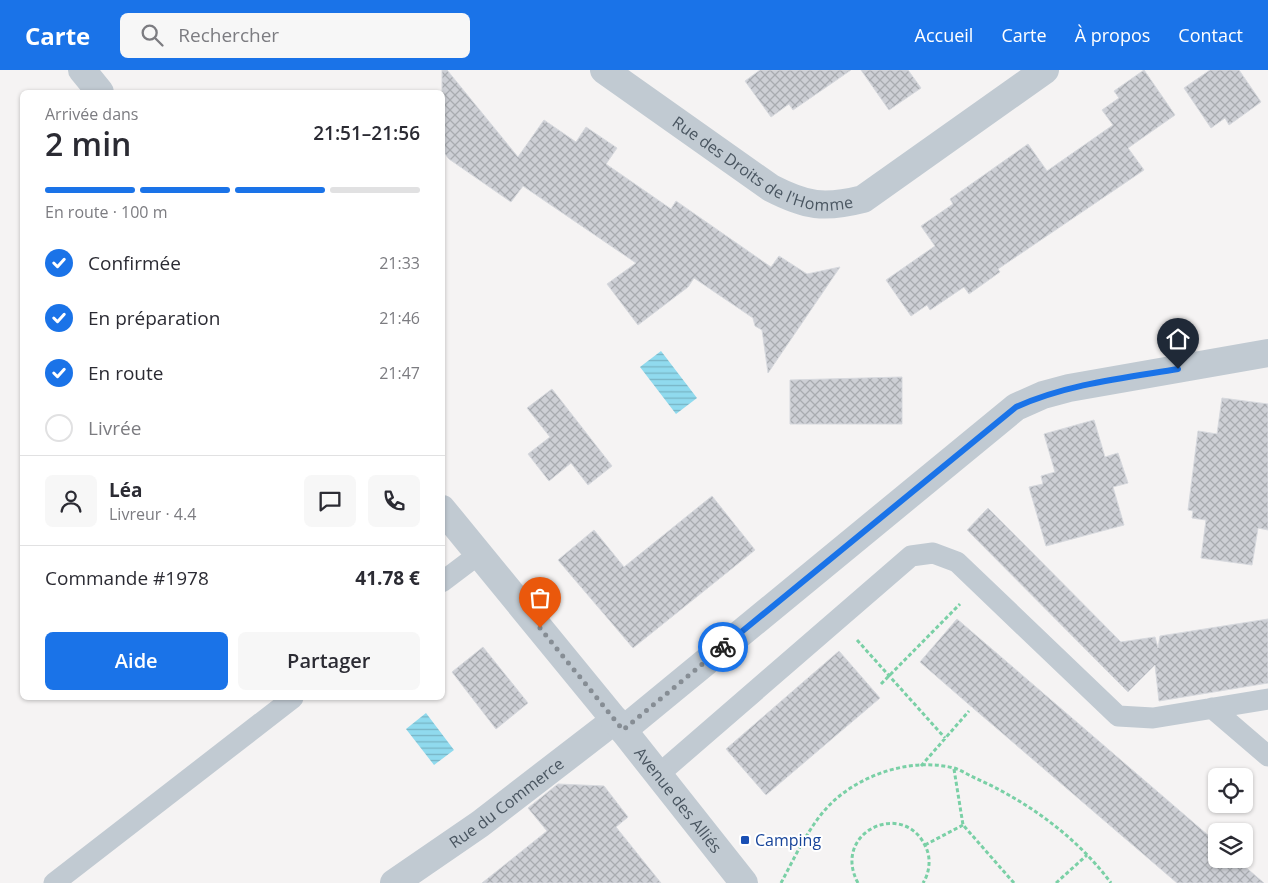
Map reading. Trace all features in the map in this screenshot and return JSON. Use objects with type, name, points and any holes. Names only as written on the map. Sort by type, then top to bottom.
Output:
[{"type":"street","points":[[82,70],[98,90]]},
{"type":"street","name":"Rue des Droits de l'Homme","points":[[604,70],[771,188],[796,201],[817,206],[841,205],[863,199],[1045,70]]},
{"type":"street","name":"Rue du Commerce","points":[[394,883],[619,725],[1016,407],[1043,395],[1069,388],[1268,353]]},
{"type":"street","name":"Avenue des Alliés","points":[[445,514],[619,725],[744,883]]},
{"type":"lane","points":[[658,774],[911,556],[934,553],[957,562],[1118,716],[1153,718],[1268,698]]},
{"type":"lane","points":[[445,580],[479,554]]},
{"type":"lane","points":[[54,883],[290,700]]},
{"type":"lane","points":[[1212,708],[1268,756]]},
{"type":"path","points":[[881,684],[980,584]]},
{"type":"path","points":[[839,619],[945,738]]},
{"type":"path","points":[[920,766],[968,711]]},
{"type":"path","points":[[781,883],[800,849],[836,799],[862,780],[890,770],[920,766],[954,768],[1004,792],[1050,822],[1087,855],[1111,883]]},
{"type":"path","points":[[954,768],[962,825],[1014,883]]},
{"type":"path","points":[[858,883],[851,862],[853,850],[859,839],[868,830],[879,824],[892,823],[904,825],[916,832],[925,845],[929,855],[929,868],[922,883]]},
{"type":"path","points":[[925,845],[962,825]]},
{"type":"path","points":[[1056,883],[1087,855]]},
{"type":"water","points":[[661,351],[697,398],[676,414],[640,367]]},
{"type":"water","points":[[426,713],[454,750],[434,765],[406,729]]},
{"type":"building","points":[[442,70],[447,70],[518,157],[544,120],[576,142],[586,127],[617,148],[606,164],[671,209],[676,201],[771,267],[779,256],[807,274],[840,267],[768,373],[762,330],[755,326],[753,318],[694,278],[688,287],[638,325],[607,284],[636,263],[523,186],[511,202],[449,159],[445,154],[445,90],[442,90]]},
{"type":"building","points":[[760,70],[851,70],[793,110],[789,104],[771,117],[745,81]]},
{"type":"building","points":[[861,70],[908,70],[921,88],[889,110]]},
{"type":"building","points":[[1144,70],[1175,115],[1128,148],[1144,170],[998,269],[1000,272],[969,294],[964,287],[930,310],[927,305],[911,316],[886,280],[935,246],[921,226],[953,204],[950,199],[1028,144],[1047,171],[1113,125],[1102,110],[1119,98],[1114,91]]},
{"type":"building","points":[[1210,70],[1239,70],[1261,102],[1229,125],[1225,118],[1211,128],[1184,88]]},
{"type":"building","points":[[902,377],[902,424],[790,424],[790,380]]},
{"type":"building","points":[[552,389],[612,466],[588,485],[571,463],[549,481],[528,454],[550,437],[527,408]]},
{"type":"building","points":[[1222,398],[1268,404],[1268,530],[1258,528],[1252,565],[1201,558],[1206,520],[1192,518],[1193,511],[1188,510],[1198,431],[1217,434]]},
{"type":"building","points":[[1094,420],[1105,457],[1118,453],[1128,483],[1113,487],[1124,525],[1046,546],[1029,487],[1043,484],[1041,476],[1055,472],[1044,434]]},
{"type":"building","points":[[712,496],[755,550],[633,648],[558,560],[594,530],[624,567]]},
{"type":"building","points":[[988,508],[1121,642],[1155,637],[1158,648],[1160,636],[1268,619],[1268,683],[1159,701],[1155,665],[1128,692],[967,530]]},
{"type":"building","points":[[957,619],[1208,835],[1208,868],[1246,868],[1264,883],[1177,883],[920,662]]},
{"type":"building","points":[[483,647],[528,703],[496,729],[452,672]]},
{"type":"building","points":[[839,651],[880,698],[766,795],[726,749]]},
{"type":"building","points":[[558,784],[604,786],[628,817],[616,827],[661,883],[482,883],[547,831],[528,808]]},
{"type":"way so far","points":[[540,628],[623,730],[723,647]]},
{"type":"place","name":"Camping","points":[[745,840]]},
{"type":"route","points":[[723,647],[1016,407],[1043,395],[1069,388],[1178,369]]}]
